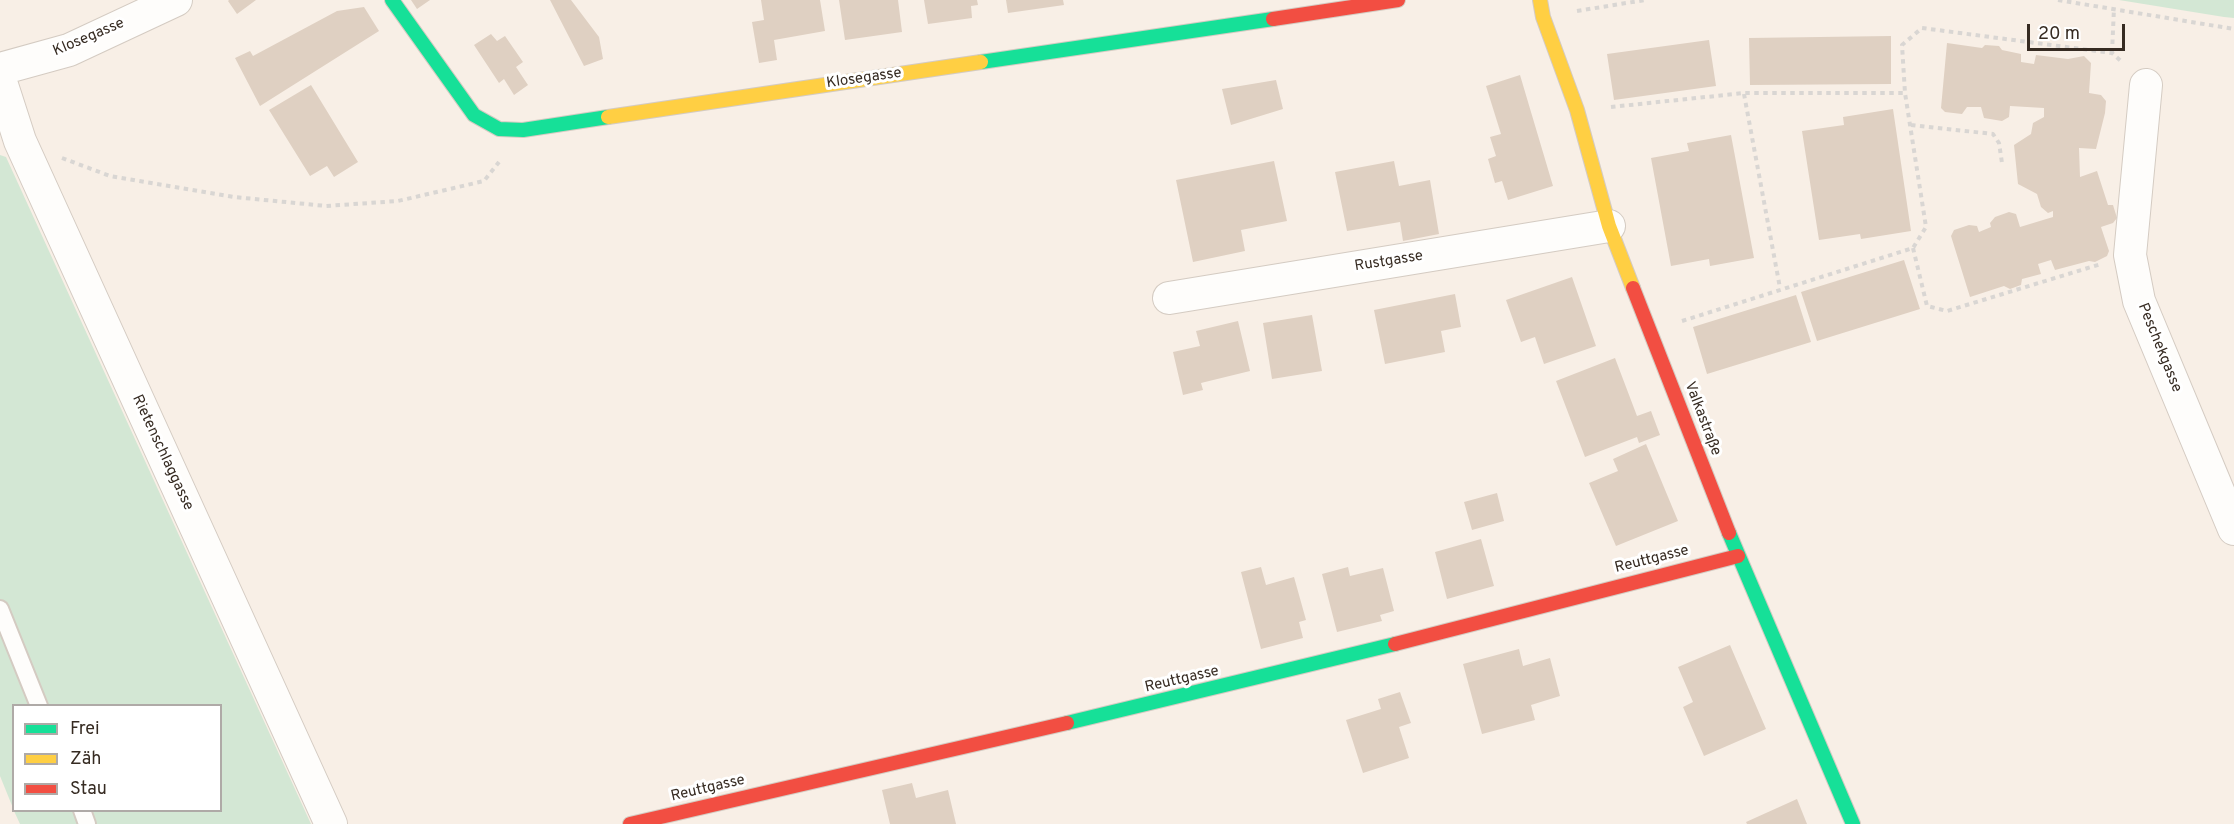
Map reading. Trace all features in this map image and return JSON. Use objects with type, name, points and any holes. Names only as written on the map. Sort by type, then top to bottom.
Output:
[{"type":"street","name":"Klosegasse","points":[[0,69],[69,50],[176,0]]},
{"type":"street","name":"Klosegasse","points":[[392,0],[474,115],[499,129],[523,130],[1398,0]]},
{"type":"street","name":"Valkastraße","points":[[1534,6],[1577,110],[1609,226],[1738,555],[1853,824]]},
{"type":"street","name":"Rietenschlaggasse","points":[[0,79],[20,141],[331,824]]},
{"type":"street","name":"Peschekgasse","points":[[2146,85],[2130,255],[2139,301],[2234,529]]},
{"type":"street","name":"Rustgasse","points":[[1169,297],[1609,226]]},
{"type":"street","name":"Reuttgasse","points":[[630,824],[662,820],[1283,673],[1738,555]]},
{"type":"lane","points":[[0,609],[39,704]]},
{"type":"path","points":[[1534,6],[1645,0]]},
{"type":"path","points":[[2058,0],[2234,29]]},
{"type":"path","points":[[2112,53],[2114,8]]},
{"type":"path","points":[[1650,331],[1780,288],[1913,248],[1926,227],[1905,93],[1902,45],[1922,28],[2112,53],[2146,85]]},
{"type":"path","points":[[1577,110],[1744,93],[1905,93]]},
{"type":"path","points":[[1744,93],[1780,288]]},
{"type":"path","points":[[1911,125],[1993,134],[1999,143],[2002,163]]},
{"type":"path","points":[[20,141],[110,176],[234,197],[326,206],[398,201],[484,182],[523,130]]},
{"type":"path","points":[[1913,248],[1927,306],[1947,311],[2130,255]]},
{"type":"green space","points":[[2119,0],[2234,0],[2234,18],[2224,17]]},
{"type":"green space","points":[[0,155],[6,157],[311,824],[20,824],[14,812],[222,812],[222,704],[12,704],[12,806],[0,776]]},
{"type":"building","points":[[229,0],[256,0],[237,14]]},
{"type":"building","points":[[411,0],[430,0],[417,9]]},
{"type":"building","points":[[550,0],[571,0],[599,37],[603,59],[584,66]]},
{"type":"building","points":[[761,0],[820,0],[825,31],[774,40],[777,60],[759,63],[752,22],[764,20]]},
{"type":"building","points":[[839,0],[898,0],[902,32],[845,40]]},
{"type":"building","points":[[924,0],[977,0],[978,5],[971,6],[972,18],[928,24]]},
{"type":"building","points":[[1006,0],[1063,0],[1064,5],[1008,13]]},
{"type":"building","points":[[364,7],[379,31],[260,106],[235,58],[250,51],[253,56],[337,11]]},
{"type":"building","points":[[491,34],[497,41],[505,36],[523,62],[516,67],[528,85],[514,95],[504,79],[499,83],[474,45]]},
{"type":"building","points":[[1891,36],[1891,84],[1750,85],[1749,38]]},
{"type":"building","points":[[1709,40],[1716,86],[1614,100],[1607,54]]},
{"type":"building","points":[[1947,43],[1982,48],[1985,45],[1999,46],[2002,50],[2021,54],[2021,62],[2034,64],[2036,55],[2068,59],[2084,56],[2091,63],[2089,93],[2101,95],[2106,101],[2105,113],[2096,149],[2079,148],[2080,177],[2097,171],[2108,205],[2113,205],[2117,218],[2113,223],[2101,227],[2109,251],[2107,256],[2095,262],[2089,261],[2055,270],[2051,260],[2038,264],[2041,274],[2022,279],[2021,285],[2010,289],[2004,286],[1970,297],[1951,236],[1954,230],[1969,225],[1977,226],[1979,232],[1991,227],[1990,223],[1995,217],[2009,212],[2016,214],[2020,227],[2053,217],[2053,211],[2048,213],[2041,207],[2037,194],[2018,184],[2014,145],[2031,134],[2033,123],[2044,117],[2044,108],[2010,106],[2009,117],[2002,121],[1984,118],[1981,107],[1967,107],[1962,114],[1945,112],[1941,108]]},
{"type":"building","points":[[1520,75],[1553,186],[1508,200],[1502,181],[1495,183],[1488,159],[1496,156],[1490,137],[1501,134],[1486,86]]},
{"type":"building","points":[[1276,80],[1283,109],[1231,125],[1222,89]]},
{"type":"building","points":[[311,85],[358,162],[334,177],[327,166],[310,176],[269,110]]},
{"type":"building","points":[[1893,109],[1911,231],[1861,239],[1860,234],[1819,240],[1802,131],[1844,125],[1843,117]]},
{"type":"building","points":[[1731,135],[1754,258],[1710,266],[1709,259],[1671,266],[1651,158],[1689,151],[1687,143]]},
{"type":"building","points":[[1274,161],[1287,221],[1241,230],[1245,251],[1193,262],[1176,180]]},
{"type":"building","points":[[1394,161],[1399,186],[1430,180],[1439,234],[1403,241],[1400,222],[1347,231],[1335,172]]},
{"type":"building","points":[[1904,260],[1920,309],[1817,341],[1801,292]]},
{"type":"building","points":[[1572,277],[1596,346],[1544,364],[1535,337],[1521,342],[1506,300]]},
{"type":"building","points":[[1455,294],[1461,327],[1441,331],[1445,352],[1385,364],[1374,310]]},
{"type":"building","points":[[1796,295],[1811,342],[1707,374],[1693,327]]},
{"type":"building","points":[[1312,315],[1322,371],[1272,379],[1263,323]]},
{"type":"building","points":[[1238,321],[1250,371],[1201,383],[1203,390],[1183,395],[1173,352],[1200,346],[1196,331]]},
{"type":"building","points":[[1615,358],[1637,416],[1651,411],[1660,435],[1639,443],[1637,437],[1585,457],[1556,381]]},
{"type":"building","points":[[1646,444],[1678,521],[1616,546],[1589,483],[1618,471],[1613,459]]},
{"type":"building","points":[[1497,493],[1504,521],[1472,530],[1464,502]]},
{"type":"building","points":[[1481,539],[1494,586],[1447,599],[1435,552]]},
{"type":"building","points":[[1261,567],[1266,585],[1294,577],[1306,620],[1299,622],[1303,638],[1261,649],[1241,572]]},
{"type":"building","points":[[1348,567],[1350,576],[1383,568],[1394,611],[1380,615],[1382,621],[1337,632],[1322,574]]},
{"type":"building","points":[[1730,645],[1766,729],[1704,756],[1683,707],[1693,702],[1678,667]]},
{"type":"building","points":[[1519,649],[1523,666],[1550,658],[1560,696],[1531,705],[1535,720],[1482,734],[1463,664]]},
{"type":"building","points":[[1400,692],[1411,723],[1399,727],[1409,758],[1363,773],[1346,720],[1381,709],[1378,699]]},
{"type":"building","points":[[912,783],[916,798],[948,790],[956,824],[890,824],[882,790]]},
{"type":"building","points":[[1797,799],[1807,824],[1747,824],[1746,822]]},
{"type":"traffic: fast","points":[[392,0],[474,115],[499,129],[523,130],[608,117]]},
{"type":"traffic: fast","points":[[981,62],[1273,19]]},
{"type":"traffic: fast","points":[[1729,533],[1853,824]]},
{"type":"traffic: fast","points":[[1067,723],[1395,644]]},
{"type":"traffic: slow","points":[[1540,0],[1543,17],[1577,110],[1609,226],[1633,288]]},
{"type":"traffic: slow","points":[[608,117],[981,62]]},
{"type":"traffic: jam","points":[[1273,19],[1398,0]]},
{"type":"traffic: jam","points":[[1633,288],[1729,533]]},
{"type":"traffic: jam","points":[[1395,644],[1738,556]]},
{"type":"traffic: jam","points":[[630,824],[1067,723]]}]
